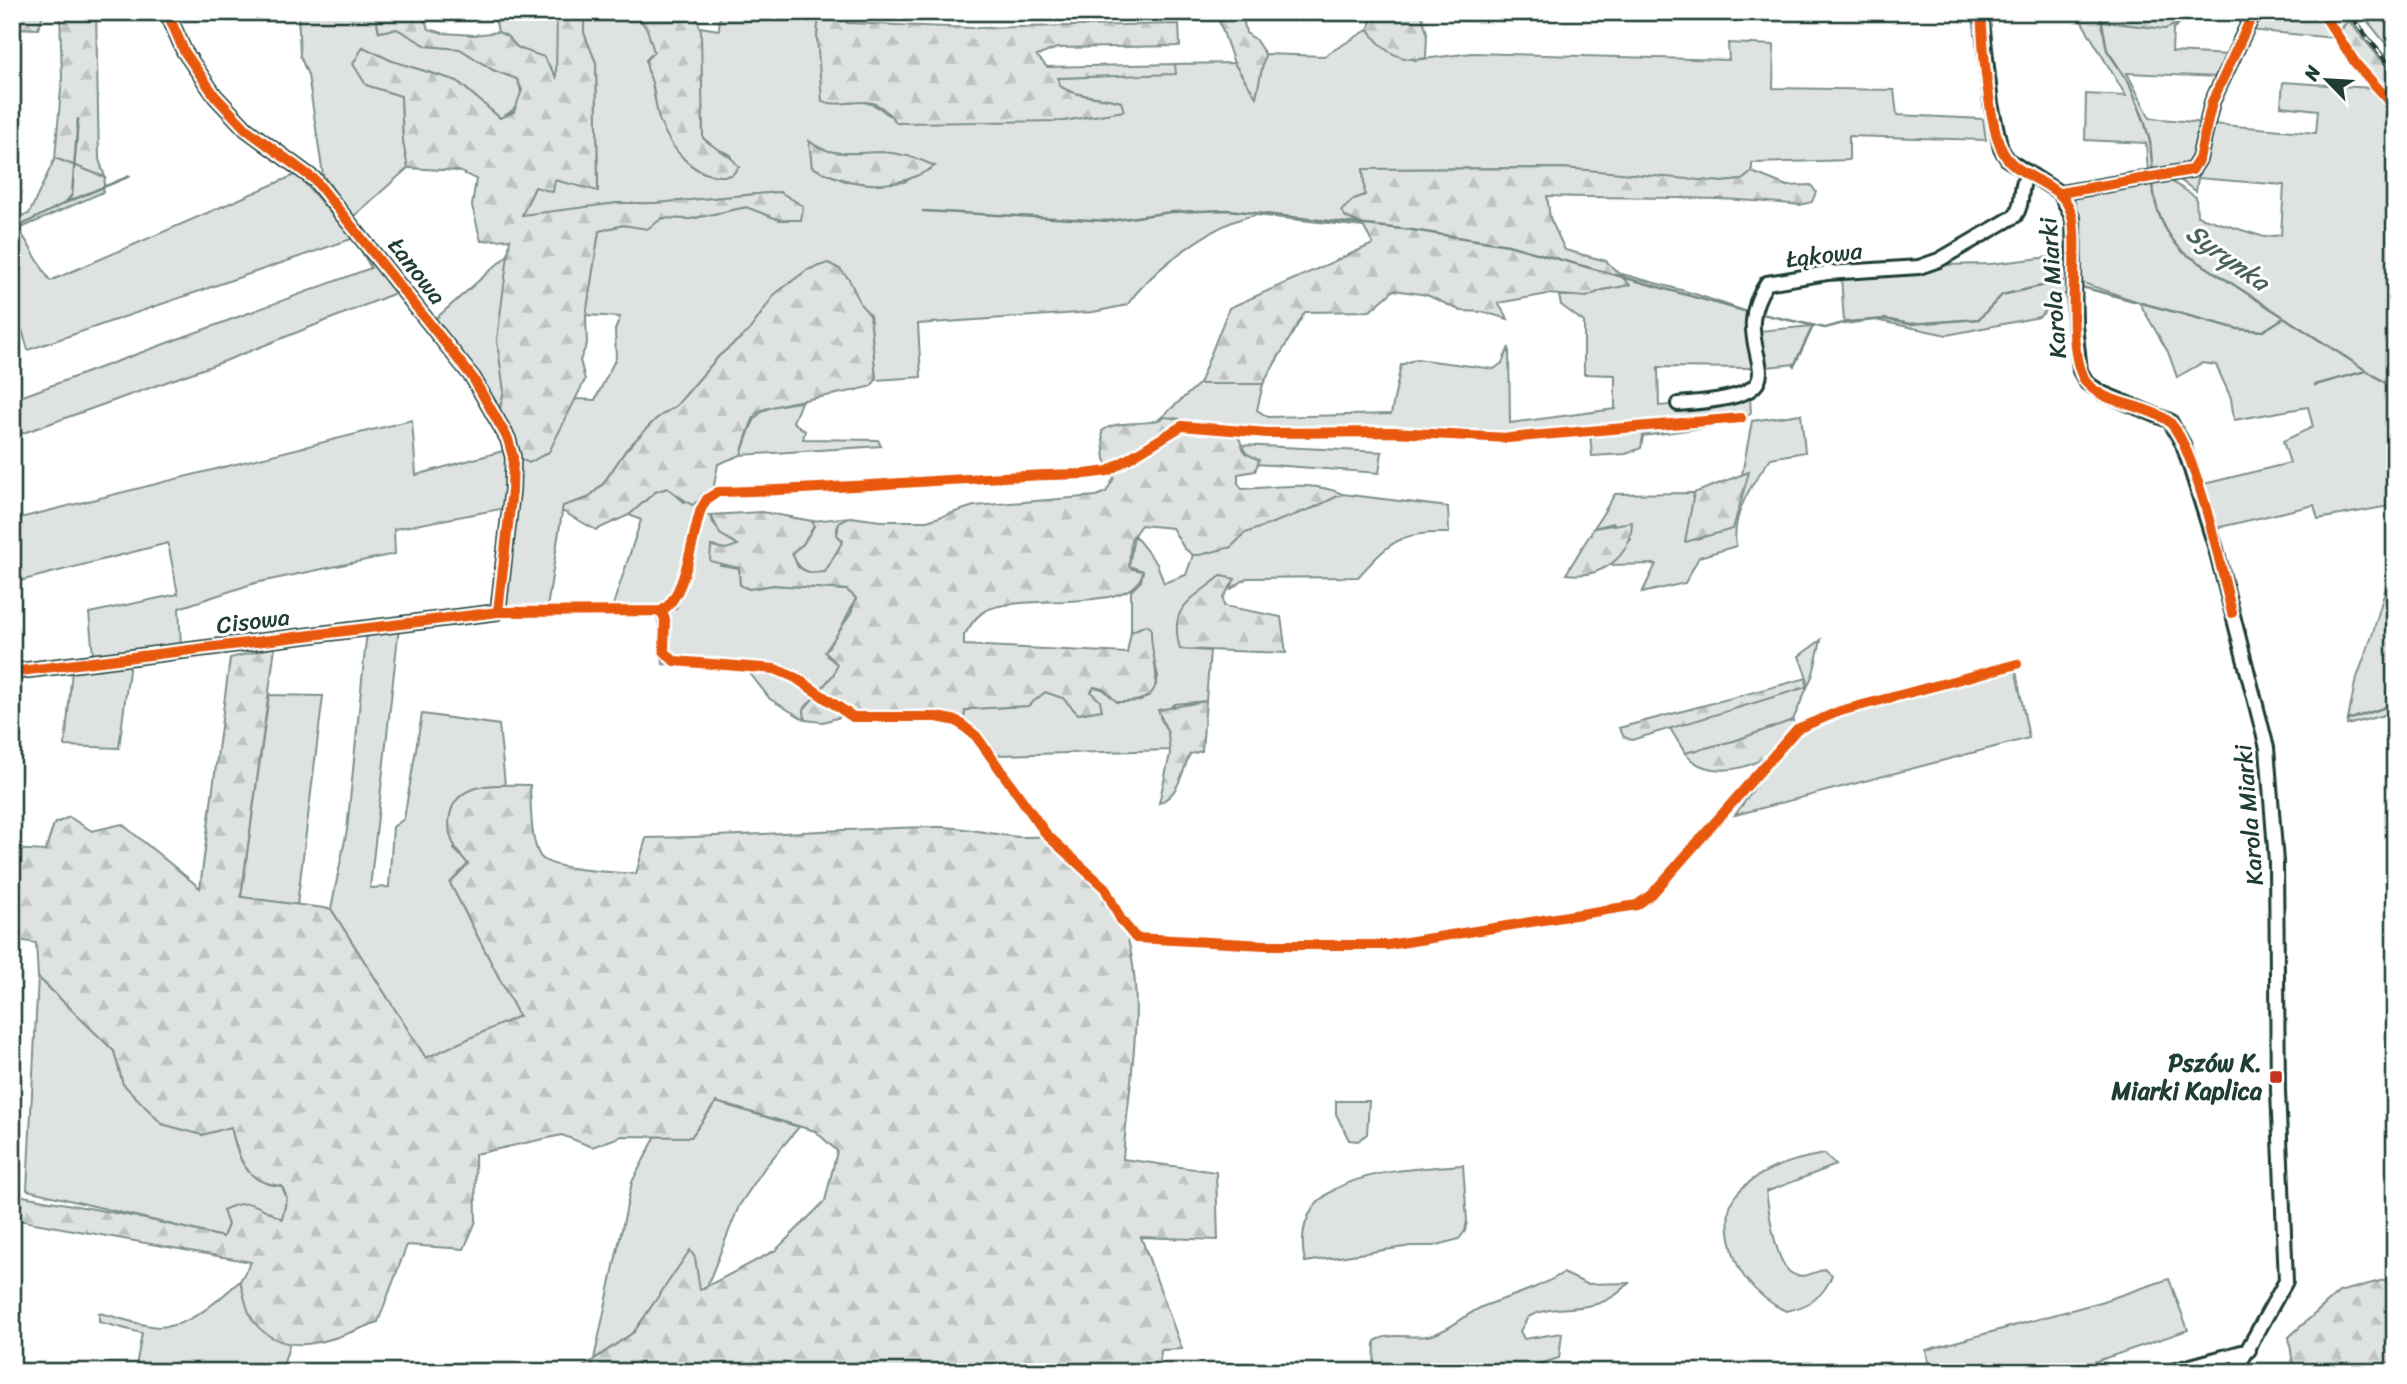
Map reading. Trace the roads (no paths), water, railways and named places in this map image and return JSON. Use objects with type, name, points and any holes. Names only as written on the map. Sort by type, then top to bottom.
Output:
[{"type":"street","name":"Łanowa","points":[[167,12],[184,51],[215,96],[246,129],[315,180],[473,378],[508,439],[513,457],[512,490],[498,612]]},
{"type":"street","name":"Karola Miarki","points":[[1981,12],[1997,139],[2008,160],[2060,193],[2073,219],[2075,325],[2080,371],[2087,383],[2102,393],[2170,421],[2183,444],[2216,549],[2267,748],[2276,862],[2278,1091],[2286,1281],[2235,1372]]},
{"type":"street","points":[[2060,193],[2153,176],[2186,173],[2196,165],[2212,102],[2254,12]]},
{"type":"street","name":"Łąkowa","points":[[1678,404],[1741,396],[1757,385],[1762,371],[1752,329],[1753,313],[1767,283],[1827,273],[1919,268],[1939,260],[2018,213],[2020,184],[2028,172]]},
{"type":"street","name":"Cisowa","points":[[12,672],[498,612]]},
{"type":"street","points":[[2169,1372],[2249,1350]]},
{"type":"waterway","name":"Syrynka","points":[[2100,12],[2107,50],[2129,83],[2144,120],[2150,142],[2153,173]]},
{"type":"waterway","points":[[65,203],[72,195],[78,119]]},
{"type":"waterway","points":[[12,230],[65,203],[130,176]]},
{"type":"waterway","name":"Syrynka","points":[[2153,183],[2161,220],[2170,237],[2183,252],[2395,389]]},
{"type":"waterway","points":[[923,211],[1109,221],[1171,212],[1228,210],[1412,230],[1508,245],[1744,311]]},
{"type":"waterway","points":[[1757,313],[1825,328],[1847,322],[1885,319],[1910,324],[1979,319],[2002,295],[2063,281]]},
{"type":"waterway","points":[[2082,287],[2238,329],[2263,331],[2282,319]]},
{"type":"waterway","points":[[1794,366],[1813,326]]},
{"type":"waterway","points":[[2315,385],[2366,371]]},
{"type":"waterway","points":[[2348,720],[2395,704]]},
{"type":"waterway","points":[[2345,1372],[2362,1364],[2395,1368]]},
{"type":"railway","points":[[2347,12],[2395,72]]},
{"type":"place","name":"Pszów K. Miarki Kaplica","points":[[2276,1077]]}]
